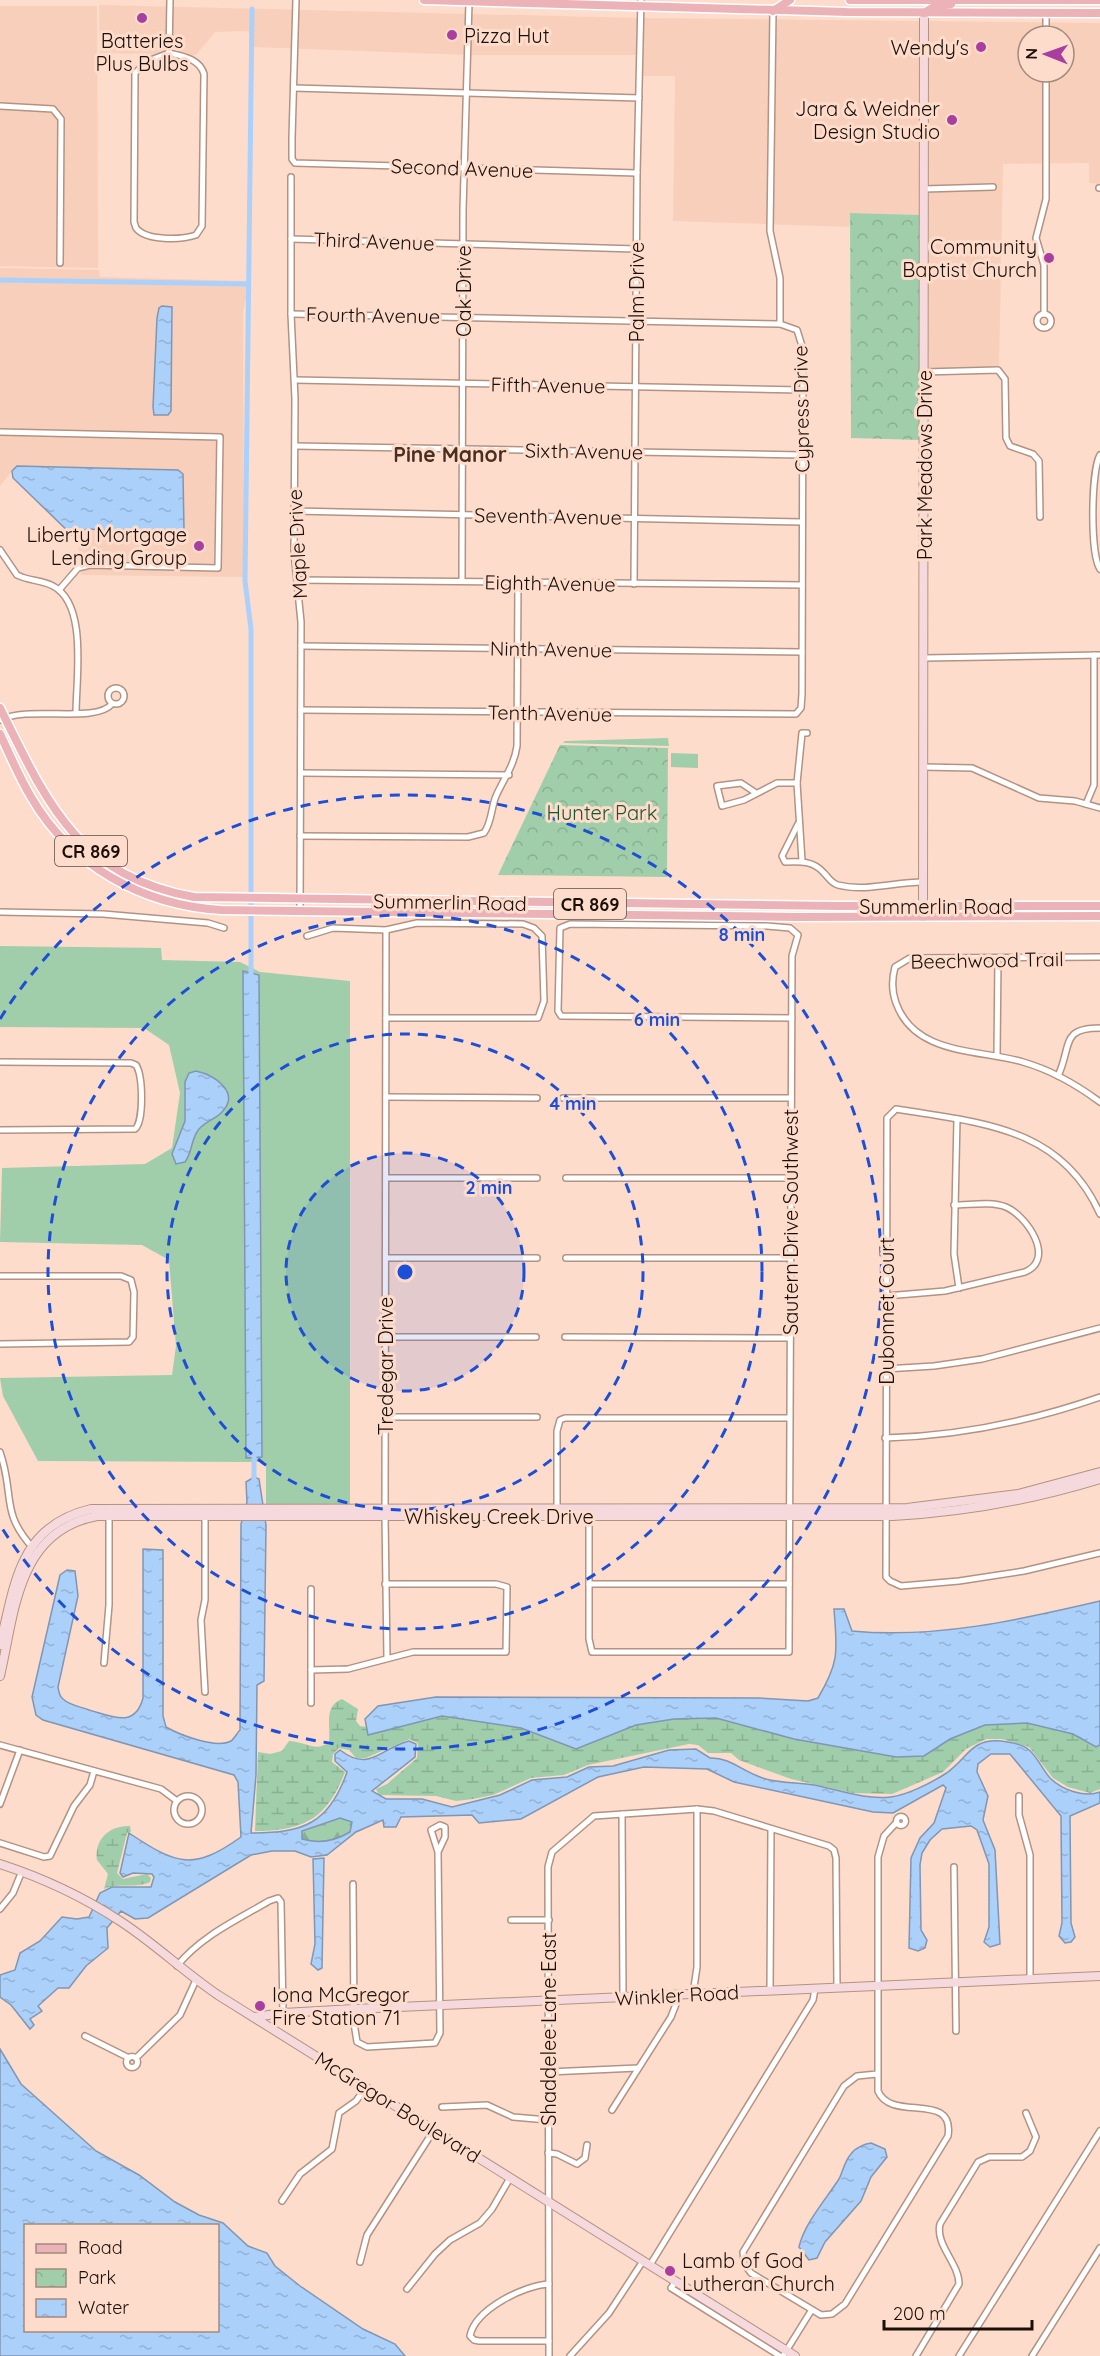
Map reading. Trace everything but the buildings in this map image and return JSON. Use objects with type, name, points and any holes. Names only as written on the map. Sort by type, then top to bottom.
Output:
[{"type":"main road","points":[[424,0],[641,3],[773,11],[1100,13]]},
{"type":"main road","points":[[773,11],[790,0]]},
{"type":"main road","points":[[850,0],[1100,0]]},
{"type":"main road","points":[[847,12],[865,7],[877,7],[885,0]]},
{"type":"main road","points":[[924,13],[934,7],[962,1]]},
{"type":"main road","name":"Summerlin Road","points":[[0,708],[2,719],[52,809],[70,831],[102,860],[138,881],[166,891],[208,899],[1100,906]]},
{"type":"main road","name":"Summerlin Road","points":[[0,734],[31,797],[63,839],[95,868],[119,883],[159,900],[200,909],[923,917],[1100,916]]},
{"type":"street","points":[[169,53],[170,0]]},
{"type":"street","points":[[296,0],[294,88],[639,98]]},
{"type":"street","name":"Oak Drive","points":[[462,581],[463,244],[469,1]]},
{"type":"street","name":"Palm Drive","points":[[634,584],[636,249],[641,3]]},
{"type":"street","name":"Cypress Drive","points":[[773,11],[770,231],[780,278],[780,324],[792,326],[800,337],[802,390],[802,652],[801,705],[798,712]]},
{"type":"street","name":"Park Meadows Drive","points":[[923,917],[924,13]]},
{"type":"street","points":[[1046,13],[1046,24]]},
{"type":"street","points":[[169,53],[199,64],[204,74],[202,226],[200,231],[190,236],[145,236],[136,228],[134,96],[138,68],[148,61],[169,53]]},
{"type":"street","points":[[1044,314],[1044,265],[1036,238],[1046,199],[1046,84]]},
{"type":"street","name":"Second Avenue","points":[[294,88],[292,156],[295,163],[637,173]]},
{"type":"street","points":[[0,106],[53,110],[61,119],[60,263]]},
{"type":"street","name":"Maple Drive","points":[[291,177],[291,314],[295,380],[294,511],[301,646],[300,911]]},
{"type":"street","points":[[924,189],[993,188]]},
{"type":"street","name":"Third Avenue","points":[[291,239],[636,249]]},
{"type":"street","name":"Fourth Avenue","points":[[291,314],[780,324]]},
{"type":"street","points":[[924,372],[998,370],[1005,379],[1006,438],[1010,446],[1033,454],[1038,461],[1040,517]]},
{"type":"street","name":"Fifth Avenue","points":[[295,380],[802,390]]},
{"type":"street","points":[[0,432],[220,437],[218,568],[90,565],[78,568],[59,590]]},
{"type":"street","name":"Sixth Avenue","points":[[295,446],[802,455]]},
{"type":"street","points":[[1100,455],[1095,473],[1095,555],[1100,569]]},
{"type":"street","name":"Seventh Avenue","points":[[294,511],[802,522]]},
{"type":"street","points":[[0,550],[17,576],[44,582],[59,590],[69,602],[76,618],[76,713]]},
{"type":"street","name":"Eighth Avenue","points":[[297,580],[802,585]]},
{"type":"street","points":[[300,836],[468,837],[479,836],[485,831],[496,796],[515,758],[518,712],[518,582]]},
{"type":"street","name":"Ninth Avenue","points":[[301,646],[802,652]]},
{"type":"street","points":[[924,658],[1097,655],[1094,786],[1086,804]]},
{"type":"street","points":[[2,719],[16,714],[100,713],[112,704]]},
{"type":"street","name":"Tenth Avenue","points":[[301,710],[779,715],[798,712]]},
{"type":"street","points":[[802,861],[797,783],[802,733],[807,734]]},
{"type":"street","points":[[923,767],[972,768],[1039,798],[1100,808]]},
{"type":"street","points":[[301,773],[508,775]]},
{"type":"street","points":[[756,794],[741,783],[717,786],[722,806],[744,800],[756,794],[777,783],[797,783]]},
{"type":"street","points":[[798,824],[782,856],[785,862],[802,861],[819,868],[830,881],[840,885],[881,886],[922,882]]},
{"type":"street","points":[[0,912],[102,914],[208,923],[224,928]]},
{"type":"street","points":[[307,936],[333,928],[386,930],[417,923],[524,924],[534,928],[542,936],[545,948],[544,1001],[538,1018],[386,1018]]},
{"type":"street","name":"Sautern Drive Southwest","points":[[589,1584],[589,1639],[592,1652],[789,1653],[789,1418],[790,1338],[790,1258],[791,1178],[791,1098],[792,1018],[792,956],[798,935],[790,928],[778,927],[570,924],[560,928],[558,933],[558,1011],[561,1016],[792,1018]]},
{"type":"street","name":"Tredegar Drive","points":[[386,930],[385,1584],[387,1658]]},
{"type":"street","name":"Beechwood Trail","points":[[1100,957],[904,959],[895,967],[893,990],[900,1012],[912,1028],[927,1039],[944,1046],[1024,1062],[1058,1076],[1100,1102]]},
{"type":"street","points":[[997,1055],[998,958]]},
{"type":"street","points":[[1058,1076],[1071,1035],[1079,1029],[1100,1028]]},
{"type":"street","points":[[0,1062],[131,1063],[140,1070],[141,1097],[139,1125],[129,1131],[0,1130]]},
{"type":"street","points":[[386,1097],[537,1098]]},
{"type":"street","points":[[563,1098],[791,1098]]},
{"type":"street","name":"Dubonnet Court","points":[[957,1119],[896,1109],[890,1113],[887,1130],[885,1571],[892,1583],[901,1586],[926,1584],[990,1577],[1100,1553]]},
{"type":"street","points":[[959,1288],[954,1254],[957,1119],[1009,1130],[1047,1149],[1078,1178],[1100,1214]]},
{"type":"street","points":[[386,1178],[537,1178]]},
{"type":"street","points":[[566,1178],[791,1178]]},
{"type":"street","points":[[886,1296],[959,1288],[1030,1270],[1037,1262],[1039,1251],[1029,1229],[1019,1216],[1007,1208],[954,1205]]},
{"type":"street","points":[[386,1258],[537,1258]]},
{"type":"street","points":[[566,1258],[790,1258]]},
{"type":"street","points":[[0,1276],[127,1276],[133,1285],[134,1308],[133,1337],[122,1344],[0,1344]]},
{"type":"street","points":[[885,1369],[981,1359],[1100,1328]]},
{"type":"street","points":[[385,1337],[536,1337]]},
{"type":"street","points":[[565,1337],[790,1338]]},
{"type":"street","points":[[885,1438],[940,1434],[1001,1425],[1100,1397]]},
{"type":"street","points":[[385,1417],[537,1417]]},
{"type":"street","points":[[557,1509],[557,1431],[560,1420],[565,1418],[789,1418]]},
{"type":"street","points":[[0,1452],[6,1516],[15,1533],[34,1549]]},
{"type":"street","name":"Whiskey Creek Drive","points":[[885,1512],[991,1499],[1100,1472]]},
{"type":"street","name":"Whiskey Creek Drive","points":[[0,1645],[7,1617],[34,1549],[73,1522],[109,1512],[885,1512],[929,1514],[1001,1504],[1100,1479]]},
{"type":"street","name":"Whiskey Creek Drive","points":[[385,1512],[557,1509],[589,1512]]},
{"type":"street","points":[[104,1663],[109,1605],[109,1512]]},
{"type":"street","points":[[205,1512],[205,1600],[201,1620],[205,1692]]},
{"type":"street","points":[[589,1512],[589,1584],[789,1584]]},
{"type":"street","points":[[311,1670],[348,1669],[413,1652],[504,1653],[507,1649],[508,1592],[507,1587],[502,1584],[385,1584]]},
{"type":"street","points":[[311,1589],[311,1703]]},
{"type":"street","name":"Whiskey Creek Drive","points":[[0,1676],[7,1617]]},
{"type":"street","points":[[0,1745],[160,1789],[177,1801]]},
{"type":"street","points":[[0,1804],[20,1750]]},
{"type":"street","points":[[0,1843],[44,1857],[50,1856],[74,1806],[90,1785],[94,1771]]},
{"type":"street","points":[[1019,1796],[1019,1815],[1030,1856],[1030,1979]]},
{"type":"street","points":[[185,1797],[196,1800],[201,1810],[196,1821],[185,1824],[176,1818],[174,1806],[177,1801],[185,1797]]},
{"type":"street","points":[[693,1994],[698,1966],[697,1809]]},
{"type":"street","points":[[623,1997],[622,1814],[697,1809],[714,1811],[834,1850],[837,1988]]},
{"type":"street","name":"Shaddelee Lane East","points":[[549,2356],[549,1856],[589,1819],[622,1814]]},
{"type":"street","points":[[877,2074],[857,2076],[844,2086],[743,2252],[744,2264],[751,2273],[811,2312],[827,2315],[842,2308],[948,2136],[947,2120],[939,2112],[928,2108],[898,2108],[888,2104],[878,2091],[878,1857],[884,1836],[896,1823]]},
{"type":"street","points":[[353,1884],[355,2036],[361,2046],[429,2044],[439,2039],[438,1852],[431,1830],[440,1825],[445,1827],[446,1832],[438,1852]]},
{"type":"street","points":[[770,1990],[771,1829]]},
{"type":"street","name":"McGregor Boulevard","points":[[0,1864],[22,1871],[90,1902],[121,1921],[196,1980],[650,2265],[783,2354],[795,2356]]},
{"type":"street","points":[[954,1866],[956,2031]]},
{"type":"street","points":[[0,1909],[13,1893],[22,1871]]},
{"type":"street","points":[[177,1966],[189,1951],[210,1935],[278,1898],[281,1902],[283,1925],[283,2013]]},
{"type":"street","points":[[511,1920],[549,1920]]},
{"type":"street","name":"Winkler Road","points":[[254,2017],[354,2009],[1100,1976]]},
{"type":"street","points":[[85,2036],[123,2052],[129,2058],[136,2058],[180,2015],[196,1980]]},
{"type":"street","points":[[650,2265],[813,2000],[815,1989]]},
{"type":"street","points":[[612,2109],[677,2006],[680,1994]]},
{"type":"street","points":[[129,2058],[126,2063],[132,2068],[137,2063],[136,2058]]},
{"type":"street","points":[[548,2072],[638,2068]]},
{"type":"street","points":[[282,2201],[300,2174],[330,2151],[335,2140],[339,2113],[356,2101],[366,2087]]},
{"type":"street","points":[[442,2107],[482,2104],[513,2117],[548,2120]]},
{"type":"street","points":[[916,2356],[959,2284],[958,2273],[939,2235],[940,2224],[978,2162],[989,2157],[1027,2155],[1036,2137],[1026,2113]]},
{"type":"street","points":[[360,2262],[367,2235],[434,2130]]},
{"type":"street","points":[[959,2356],[1100,2131]]},
{"type":"street","points":[[1093,2142],[1100,2147]]},
{"type":"street","points":[[548,2153],[557,2154],[577,2164],[585,2158],[587,2145]]},
{"type":"street","points":[[407,2289],[435,2254],[450,2240],[480,2223],[492,2209],[510,2178]]},
{"type":"street","points":[[1032,2356],[1100,2248]]},
{"type":"street","points":[[570,2356],[609,2313],[643,2261]]},
{"type":"street","points":[[549,2284],[526,2287],[489,2310],[476,2321],[470,2336],[479,2341],[549,2341]]},
{"type":"street","points":[[783,2354],[811,2312]]},
{"type":"shaded area","points":[[99,5],[640,18],[921,21],[921,215],[851,213],[850,227],[673,221],[675,76],[639,76],[639,55],[468,55],[253,47],[252,31],[215,32],[196,55],[100,53]]},
{"type":"shaded area","points":[[0,6],[97,6],[98,268],[0,266]]},
{"type":"shaded area","points":[[927,21],[1100,23],[1100,184],[1089,183],[1089,163],[1003,164],[999,369],[927,368]]},
{"type":"shaded area","points":[[0,268],[99,270],[100,277],[247,281],[249,287],[243,311],[244,577],[81,575],[77,534],[86,529],[110,530],[123,535],[137,532],[179,532],[183,529],[183,474],[178,470],[12,471],[0,486]],"holes":[[[162,306],[172,307],[171,383],[155,358]]]},
{"type":"green space","points":[[850,213],[921,215],[921,440],[851,438]]},
{"type":"green space","points":[[668,738],[669,746],[563,743],[565,741]]},
{"type":"green space","name":"Hunter Park","points":[[560,745],[668,748],[667,877],[498,875]]},
{"type":"green space","points":[[671,753],[698,754],[698,768],[671,767]]},
{"type":"green space","points":[[0,946],[161,948],[162,960],[240,962],[260,972],[350,981],[350,1506],[266,1505],[266,1462],[38,1461],[3,1396],[0,1378],[172,1375],[176,1346],[169,1260],[142,1245],[0,1242],[2,1168],[145,1164],[172,1148],[180,1093],[169,1045],[144,1028],[0,1027]]},
{"type":"green space","points":[[342,1699],[358,1709],[356,1721],[360,1726],[367,1727],[368,1734],[442,1716],[521,1728],[576,1749],[636,1725],[674,1719],[717,1718],[794,1739],[896,1757],[924,1756],[950,1739],[985,1725],[1027,1723],[1073,1734],[1096,1747],[1100,1745],[1100,1789],[1090,1793],[1068,1787],[1053,1778],[1029,1747],[1002,1739],[986,1739],[966,1749],[943,1772],[892,1794],[853,1793],[791,1779],[739,1760],[731,1753],[708,1753],[698,1745],[689,1744],[588,1765],[564,1775],[531,1778],[493,1795],[473,1799],[456,1801],[436,1796],[379,1795],[376,1789],[387,1784],[417,1758],[418,1743],[409,1739],[366,1758],[356,1758],[349,1750],[339,1748],[333,1754],[332,1762],[345,1772],[338,1788],[321,1812],[299,1825],[286,1829],[255,1831],[258,1752],[270,1754],[282,1751],[289,1741],[315,1747],[329,1742],[330,1711],[336,1702]]},
{"type":"green space","points":[[340,1818],[352,1822],[351,1832],[327,1841],[301,1839],[302,1831]]},
{"type":"green space","points":[[130,1826],[131,1832],[127,1833],[117,1873],[123,1879],[147,1874],[151,1878],[150,1882],[104,1889],[108,1874],[97,1860],[98,1846],[110,1831]]},
{"type":"water","points":[[172,307],[171,411],[168,415],[154,415],[157,318],[159,308]]},
{"type":"water","points":[[17,466],[178,470],[183,474],[184,529],[180,532],[137,532],[123,535],[110,530],[87,529],[73,536],[13,478],[12,471]]},
{"type":"water","points":[[243,971],[259,975],[262,1457],[246,1458]]},
{"type":"water","points":[[196,1071],[210,1076],[223,1086],[227,1091],[227,1105],[219,1115],[199,1129],[185,1162],[176,1164],[172,1154],[185,1121],[185,1082],[189,1073]]},
{"type":"water","points":[[254,1477],[259,1479],[266,1525],[264,1681],[257,1685],[256,1775],[251,1833],[285,1831],[312,1822],[322,1814],[340,1790],[347,1772],[335,1761],[335,1754],[340,1750],[350,1757],[367,1759],[409,1741],[416,1744],[415,1757],[372,1791],[386,1799],[422,1799],[452,1807],[500,1795],[532,1780],[567,1777],[589,1767],[613,1766],[669,1750],[696,1749],[710,1758],[729,1762],[767,1779],[814,1785],[862,1796],[891,1797],[926,1785],[952,1768],[975,1746],[991,1741],[1001,1741],[1028,1749],[1050,1778],[1061,1786],[1074,1792],[1094,1794],[1100,1792],[1100,1803],[1070,1816],[1071,1923],[1075,1937],[1071,1942],[1065,1943],[1059,1936],[1062,1923],[1061,1816],[1010,1754],[991,1754],[978,1764],[977,1772],[988,1796],[983,1820],[995,1850],[1000,1944],[990,1947],[984,1942],[989,1927],[989,1864],[977,1830],[971,1826],[942,1829],[930,1840],[922,1853],[920,1865],[921,1930],[927,1940],[925,1948],[918,1951],[909,1948],[911,1858],[920,1838],[934,1823],[946,1788],[943,1785],[893,1813],[873,1812],[734,1782],[707,1769],[644,1767],[598,1777],[521,1819],[479,1823],[472,1815],[401,1817],[396,1827],[384,1827],[383,1820],[356,1832],[327,1855],[311,1857],[295,1851],[272,1851],[251,1855],[148,1918],[135,1919],[121,1911],[107,1928],[108,1948],[86,1966],[69,1988],[58,1988],[38,2006],[42,2011],[30,2019],[34,2025],[30,2029],[11,2005],[0,1997],[0,1975],[15,1970],[20,1953],[40,1941],[62,1917],[77,1919],[89,1917],[100,1893],[112,1887],[151,1887],[154,1877],[152,1874],[133,1873],[123,1877],[120,1873],[129,1833],[160,1852],[185,1860],[210,1855],[241,1837],[238,1782],[234,1775],[43,1720],[36,1715],[32,1697],[60,1575],[67,1570],[75,1571],[78,1596],[58,1687],[60,1695],[66,1701],[79,1707],[114,1717],[128,1717],[139,1708],[143,1698],[143,1549],[163,1550],[163,1716],[166,1727],[180,1734],[208,1742],[231,1741],[240,1730],[241,1524],[247,1502],[246,1482]],"holes":[[[340,1818],[352,1822],[350,1832],[339,1838],[327,1841],[302,1839],[302,1831]]]},
{"type":"water","points":[[1100,1601],[1100,1745],[1096,1747],[1073,1734],[1027,1723],[985,1725],[950,1739],[924,1756],[896,1757],[794,1739],[716,1718],[674,1719],[636,1725],[576,1749],[521,1728],[442,1716],[368,1735],[365,1719],[378,1706],[436,1697],[758,1698],[808,1701],[818,1698],[834,1665],[836,1646],[834,1609],[844,1609],[852,1631],[883,1633],[977,1626]]},
{"type":"water","points":[[324,1858],[322,1968],[318,1970],[311,1964],[315,1944],[313,1859]]},
{"type":"water","points":[[0,2049],[21,2084],[96,2151],[139,2175],[175,2202],[199,2215],[223,2223],[248,2246],[267,2253],[275,2266],[300,2286],[363,2329],[395,2344],[405,2356],[0,2356]]},
{"type":"water","points":[[871,2143],[885,2149],[887,2157],[871,2177],[861,2201],[825,2242],[817,2258],[809,2260],[799,2247],[806,2229],[839,2179],[849,2156],[857,2148]]},
{"type":"waterway","points":[[251,980],[251,629],[245,581],[252,9]]},
{"type":"waterway","points":[[0,280],[248,284]]},
{"type":"waterway","points":[[254,1451],[254,1484]]},
{"type":"place","name":"Batteries Plus Bulbs","points":[[142,18]]},
{"type":"place","name":"Pizza Hut","points":[[452,35]]},
{"type":"place","name":"Wendy's","points":[[981,47]]},
{"type":"place","name":"Jara & Weidner Design Studio","points":[[952,120]]},
{"type":"place","name":"Community Baptist Church","points":[[1049,258]]},
{"type":"place","name":"Liberty Mortgage Lending Group","points":[[199,546]]},
{"type":"place","name":"Iona McGregor Fire Station 71","points":[[260,2006]]},
{"type":"place","name":"Lamb of God Lutheran Church","points":[[670,2271]]},
{"type":"district","name":"Pine Manor","points":[[450,454]]}]
